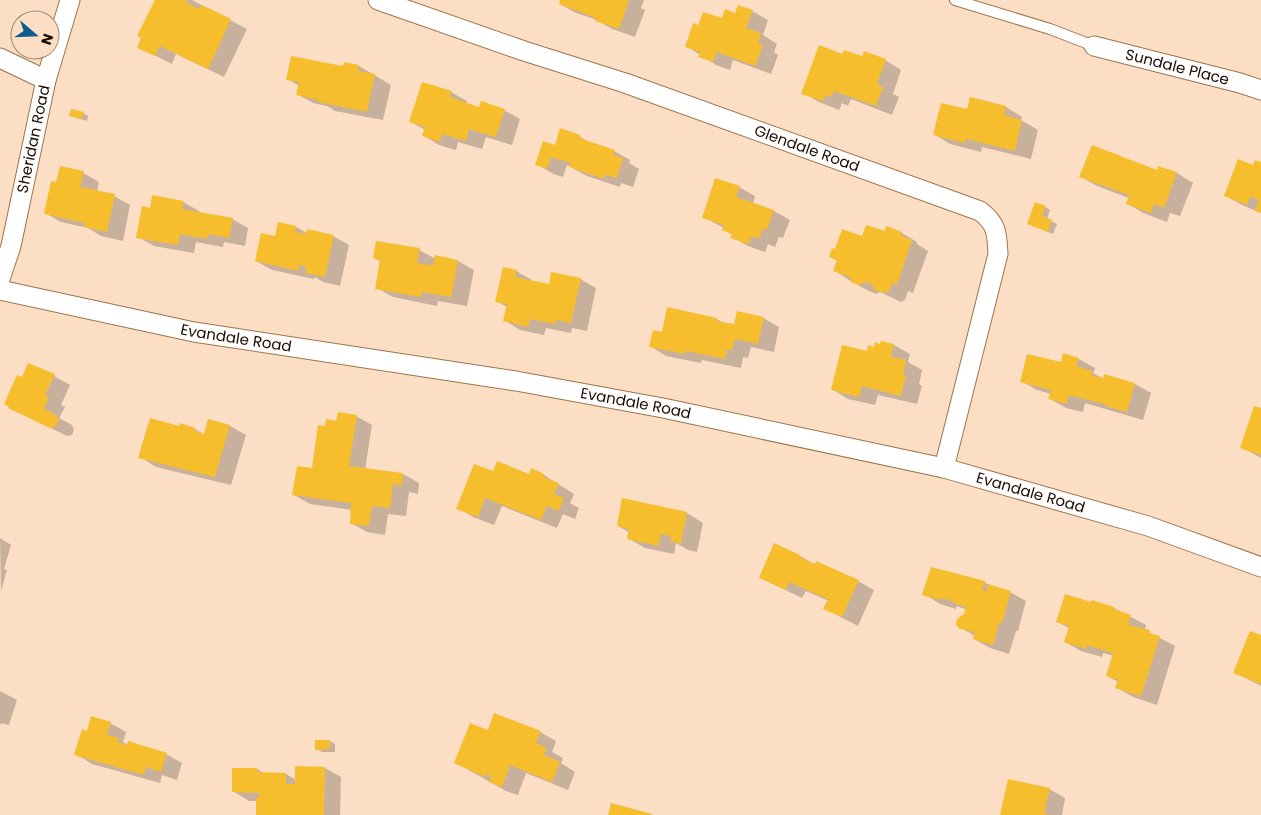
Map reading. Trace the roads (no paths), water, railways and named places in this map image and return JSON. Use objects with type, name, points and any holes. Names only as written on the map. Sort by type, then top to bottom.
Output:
[{"type":"street","name":"Sheridan Road","points":[[0,279],[12,246],[46,80],[70,0]]},
{"type":"street","name":"Glendale Road","points":[[378,0],[524,51],[625,83],[980,210],[992,220],[997,234],[998,254],[944,468]]},
{"type":"street","name":"Sundale Place","points":[[1094,46],[1261,90]]},
{"type":"street","points":[[0,58],[46,80]]},
{"type":"street","name":"Evandale Road","points":[[0,290],[194,332],[516,381],[663,408],[944,468],[1148,526],[1261,567]]},
{"type":"lane","points":[[955,0],[1050,29],[1094,46]]}]
